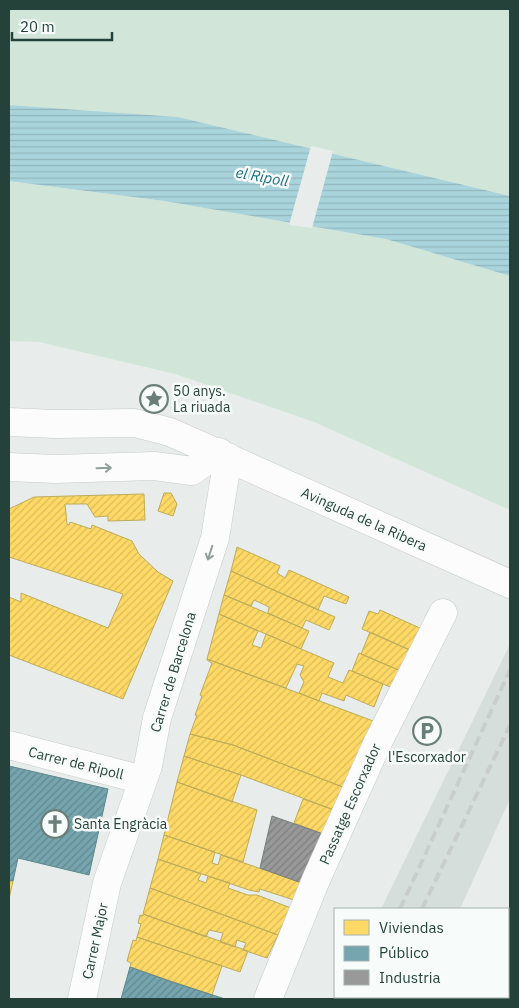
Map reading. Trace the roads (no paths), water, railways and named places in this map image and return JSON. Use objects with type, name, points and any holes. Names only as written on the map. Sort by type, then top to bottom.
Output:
[{"type":"street","name":"Avinguda de la Ribera","points":[[9,422],[54,424],[135,423],[170,432],[510,584]]},
{"type":"street","points":[[9,467],[55,469],[154,466],[192,471],[223,455]]},
{"type":"street","name":"Carrer de Barcelona","points":[[107,883],[148,766],[157,718],[215,538],[223,455]]},
{"type":"street","name":"Passatge Escorxador","points":[[268,999],[315,882],[377,744],[443,613]]},
{"type":"street","name":"Carrer de Ripoll","points":[[9,745],[143,780]]},
{"type":"street","name":"Carrer Major","points":[[82,999],[107,883]]},
{"type":"water","name":"el Ripoll","points":[[9,105],[178,117],[510,196],[510,276],[386,239],[164,201],[9,181]]},
{"type":"railway","points":[[400,908],[510,670]]},
{"type":"railway","points":[[422,908],[510,725]]},
{"type":"place","name":"50 anys. La riuada","points":[[154,399]]},
{"type":"place","name":"l'Escorxador","points":[[427,731]]},
{"type":"place","name":"Santa Engràcia","points":[[55,824]]}]
